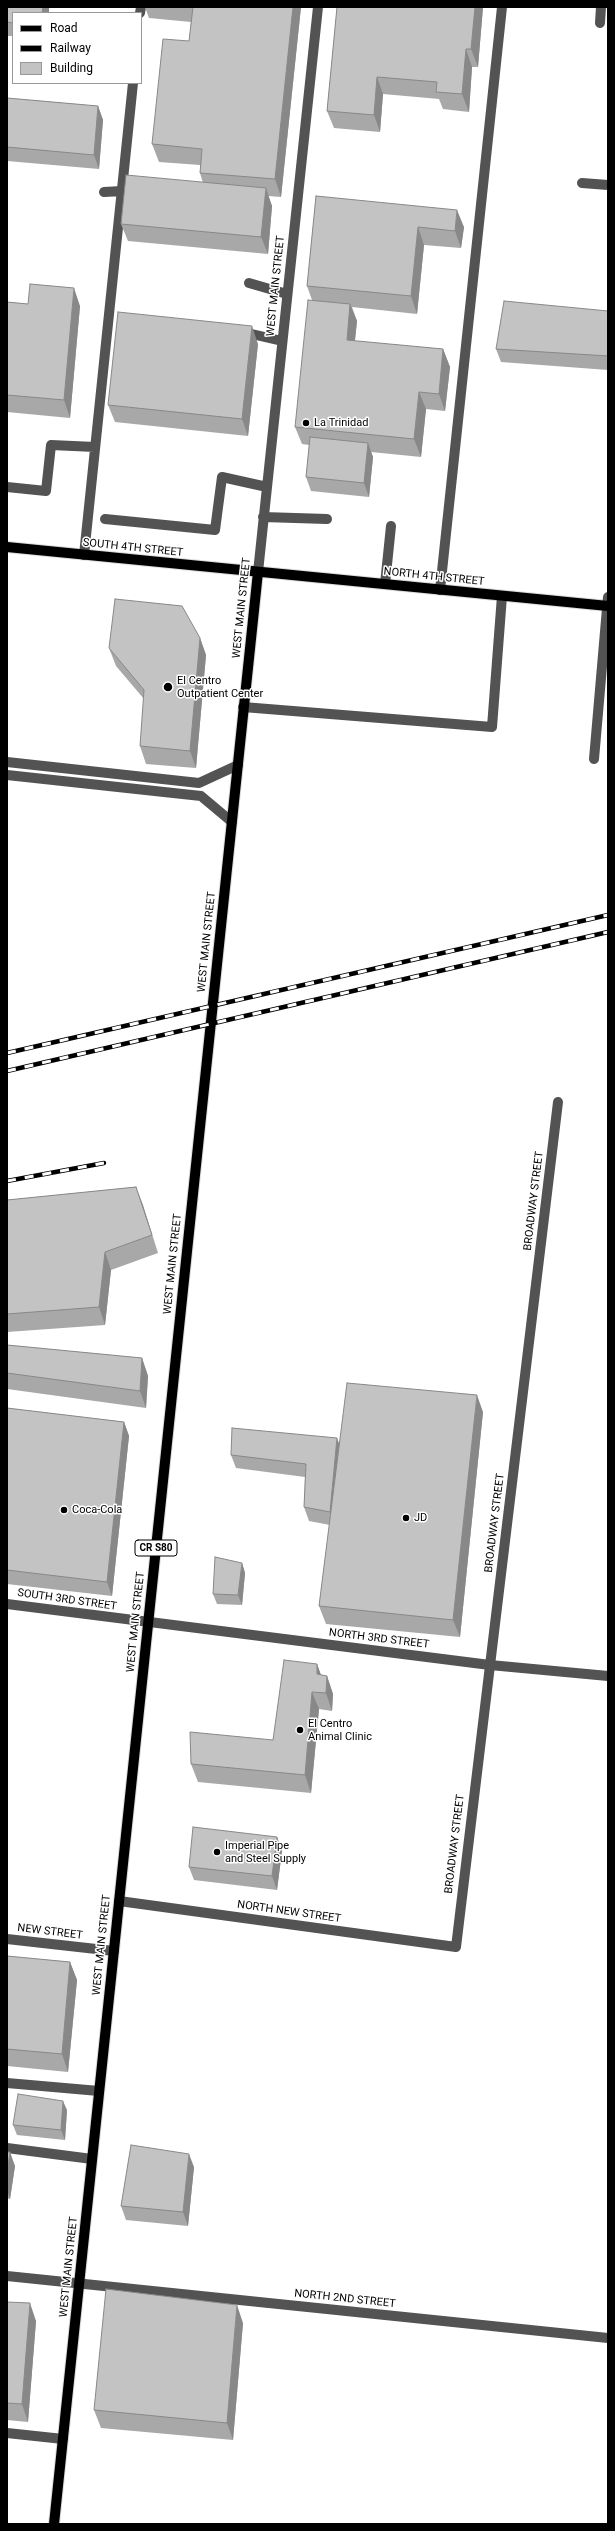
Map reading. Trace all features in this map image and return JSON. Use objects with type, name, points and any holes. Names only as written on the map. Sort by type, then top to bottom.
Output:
[{"type":"main road","name":"SOUTH 4TH STREET","points":[[7,548],[258,572]]},
{"type":"main road","name":"NORTH 4TH STREET","points":[[258,572],[502,596],[608,603]]},
{"type":"main road","name":"WEST MAIN STREET","points":[[54,2524],[258,572]]},
{"type":"street","name":"WEST MAIN STREET","points":[[258,572],[318,7]]},
{"type":"street","points":[[440,590],[502,7]]},
{"type":"street","points":[[600,23],[601,7]]},
{"type":"street","points":[[84,555],[95,448],[113,317],[122,191],[133,84]]},
{"type":"street","points":[[582,183],[608,185]]},
{"type":"street","points":[[104,192],[122,191]]},
{"type":"street","points":[[249,284],[287,294]]},
{"type":"street","points":[[244,332],[282,341]]},
{"type":"street","points":[[7,487],[46,491],[50,445],[95,448]]},
{"type":"street","points":[[105,519],[215,530],[222,477],[267,487]]},
{"type":"street","points":[[263,517],[327,519]]},
{"type":"street","points":[[385,584],[391,526]]},
{"type":"street","points":[[243,707],[492,727],[502,596]]},
{"type":"street","points":[[594,759],[608,603]]},
{"type":"street","points":[[7,762],[199,783],[238,765]]},
{"type":"street","points":[[7,775],[202,796],[232,822]]},
{"type":"street","name":"BROADWAY STREET","points":[[456,1947],[558,1102]]},
{"type":"street","name":"SOUTH 3RD STREET","points":[[7,1604],[148,1623]]},
{"type":"street","name":"NORTH 3RD STREET","points":[[148,1623],[490,1665],[608,1676]]},
{"type":"street","name":"NORTH NEW STREET","points":[[119,1901],[456,1947]]},
{"type":"street","name":"NEW STREET","points":[[7,1939],[114,1951]]},
{"type":"street","points":[[7,2083],[99,2091]]},
{"type":"street","points":[[7,2148],[92,2159]]},
{"type":"street","name":"NORTH 2ND STREET","points":[[7,2276],[608,2338]]},
{"type":"street","points":[[7,2433],[63,2438]]},
{"type":"building","points":[[7,7],[43,7],[42,12],[12,12],[12,23],[7,22]]},
{"type":"building","points":[[193,7],[293,7],[275,179],[200,173],[202,149],[152,144],[163,39],[189,41]]},
{"type":"building","points":[[337,7],[475,7],[471,49],[466,49],[462,94],[436,92],[437,82],[377,77],[374,115],[327,111]]},
{"type":"building","points":[[7,98],[98,106],[94,155],[7,147]]},
{"type":"building","points":[[126,175],[266,188],[261,237],[121,224]]},
{"type":"building","points":[[316,196],[457,210],[455,231],[418,227],[411,296],[307,286]]},
{"type":"building","points":[[30,284],[74,288],[64,400],[7,395],[7,302],[28,304]]},
{"type":"building","points":[[308,300],[350,304],[347,340],[443,349],[439,394],[419,392],[414,439],[295,427]]},
{"type":"building","points":[[504,301],[608,311],[608,356],[496,349]]},
{"type":"building","points":[[118,312],[252,326],[242,419],[108,405]]},
{"type":"building","points":[[310,437],[368,443],[364,483],[306,477]]},
{"type":"building","name":"El Centro Outpatient Center","points":[[115,599],[182,606],[200,638],[190,751],[140,746],[144,690],[109,648]]},
{"type":"building","points":[[136,1187],[152,1235],[105,1252],[99,1307],[7,1314],[7,1200]]},
{"type":"building","points":[[7,1345],[142,1358],[140,1391],[7,1373]]},
{"type":"building","name":"JD","points":[[347,1383],[477,1395],[453,1620],[319,1606]]},
{"type":"building","name":"Coca-Cola","points":[[7,1408],[124,1422],[107,1582],[7,1570]]},
{"type":"building","points":[[232,1428],[337,1438],[330,1512],[304,1507],[306,1464],[231,1455]]},
{"type":"building","points":[[215,1557],[242,1563],[238,1595],[213,1594]]},
{"type":"building","points":[[284,1660],[317,1664],[317,1674],[327,1676],[326,1693],[312,1692],[305,1775],[191,1764],[190,1732],[273,1740]]},
{"type":"building","points":[[193,1827],[277,1837],[272,1876],[189,1867]]},
{"type":"building","points":[[7,1956],[70,1962],[62,2054],[7,2049]]},
{"type":"building","points":[[18,2094],[63,2101],[61,2130],[13,2125]]},
{"type":"building","points":[[131,2145],[189,2154],[183,2212],[121,2206]]},
{"type":"building","points":[[7,2152],[10,2152],[7,2172]]},
{"type":"building","points":[[106,2289],[237,2305],[227,2423],[94,2410]]},
{"type":"building","points":[[7,2302],[30,2303],[22,2404],[7,2403]]},
{"type":"railway","points":[[7,1053],[608,915]]},
{"type":"railway","points":[[7,1071],[608,932]]},
{"type":"railway","points":[[7,1181],[104,1163]]},
{"type":"place","name":"La Trinidad","points":[[306,423]]},
{"type":"place","name":"El Centro Outpatient Center","points":[[168,687]]},
{"type":"place","name":"Coca-Cola","points":[[64,1510]]},
{"type":"place","name":"JD","points":[[406,1518]]},
{"type":"place","name":"El Centro Animal Clinic","points":[[300,1730]]},
{"type":"place","name":"Imperial Pipe and Steel Supply","points":[[217,1852]]}]
